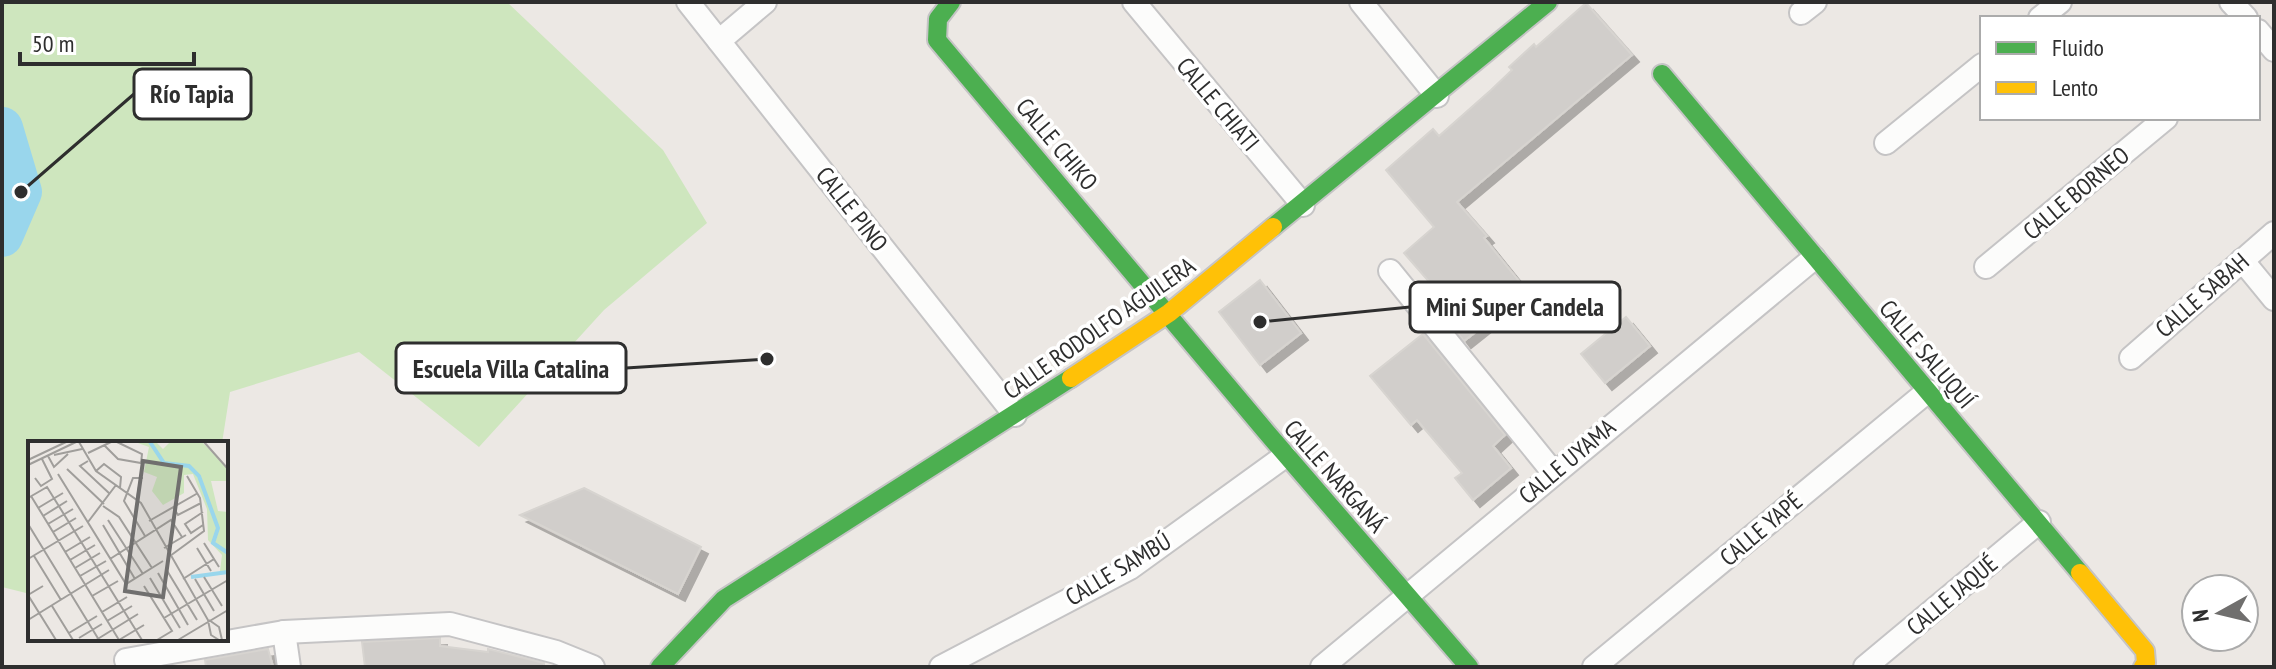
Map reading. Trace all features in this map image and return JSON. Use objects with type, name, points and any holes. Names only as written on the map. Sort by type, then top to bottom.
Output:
[{"type":"street","name":"CALLE PINO","points":[[688,2],[1015,415]]},
{"type":"street","points":[[719,41],[765,2]]},
{"type":"street","name":"CALLE CHIKO","points":[[951,2],[941,10],[934,24],[937,40],[1169,313]]},
{"type":"street","name":"CALLE CHIATI","points":[[1134,2],[1303,205]]},
{"type":"street","points":[[1361,2],[1437,96]]},
{"type":"street","name":"CALLE RODOLFO AGUILERA","points":[[660,667],[724,599],[1015,415],[1169,313],[1548,2]]},
{"type":"street","points":[[2042,16],[2060,2]]},
{"type":"street","points":[[1886,143],[1980,67]]},
{"type":"street","name":"CALLE SALUQUÍ","points":[[1662,74],[2145,651],[2146,663],[2143,667]]},
{"type":"street","name":"CALLE BORNEO","points":[[1986,267],[2164,120]]},
{"type":"street","name":"CALLE SABAH","points":[[2131,358],[2274,233]]},
{"type":"street","name":"CALLE UYAMA","points":[[1322,667],[1814,258]]},
{"type":"street","points":[[2242,260],[2274,299]]},
{"type":"street","points":[[1390,271],[1553,472]]},
{"type":"street","name":"CALLE NARGANÁ","points":[[1169,313],[1285,456],[1469,667]]},
{"type":"street","name":"CALLE YAPÉ","points":[[1594,667],[1928,391]]},
{"type":"street","name":"CALLE SAMBÚ","points":[[941,667],[1130,568],[1285,456]]},
{"type":"street","name":"CALLE JAQUÉ","points":[[1865,667],[2039,522]]},
{"type":"street","points":[[126,660],[284,632],[450,624],[556,652],[593,667]]},
{"type":"street","points":[[284,632],[289,667]]},
{"type":"green space","points":[[2,2],[507,2],[663,150],[707,223],[604,310],[479,447],[359,352],[230,392],[222,441],[28,441],[28,594],[2,587]]},
{"type":"building","points":[[1586,3],[1632,55],[1457,202],[1487,236],[1484,238],[1527,291],[1464,341],[1445,316],[1450,312],[1430,287],[1432,285],[1404,253],[1434,227],[1386,170],[1433,129],[1439,136],[1512,70],[1509,67],[1534,44],[1536,47]]},
{"type":"building","points":[[1260,280],[1301,333],[1260,365],[1219,312]]},
{"type":"building","points":[[1626,317],[1650,346],[1605,383],[1581,354]]},
{"type":"building","points":[[1423,334],[1505,435],[1493,446],[1511,468],[1473,500],[1455,478],[1462,473],[1417,420],[1411,425],[1370,376]]},
{"type":"building","points":[[584,488],[701,547],[678,594],[520,515]]},
{"type":"building","points":[[440,638],[440,646],[488,652],[488,649],[544,663],[544,667],[365,667],[362,642]]},
{"type":"building","points":[[268,649],[273,667],[206,667],[205,660]]},
{"type":"waterway","points":[[2,128],[21,192],[2,236]]},
{"type":"traffic: fast","points":[[951,2],[938,19],[937,40],[1268,434],[1469,667]]},
{"type":"traffic: fast","points":[[1273,227],[1548,2]]},
{"type":"traffic: fast","points":[[1662,74],[2080,573]]},
{"type":"traffic: fast","points":[[660,667],[724,599],[1071,378]]},
{"type":"traffic: slow","points":[[1071,378],[1169,313],[1273,227]]},
{"type":"traffic: slow","points":[[2080,573],[2145,651],[2146,663],[2143,667]]},
{"type":"place","name":"Río Tapia","points":[[21,192]]},
{"type":"place","name":"Mini Super Candela","points":[[1260,322]]},
{"type":"place","name":"Escuela Villa Catalina","points":[[767,359]]}]
